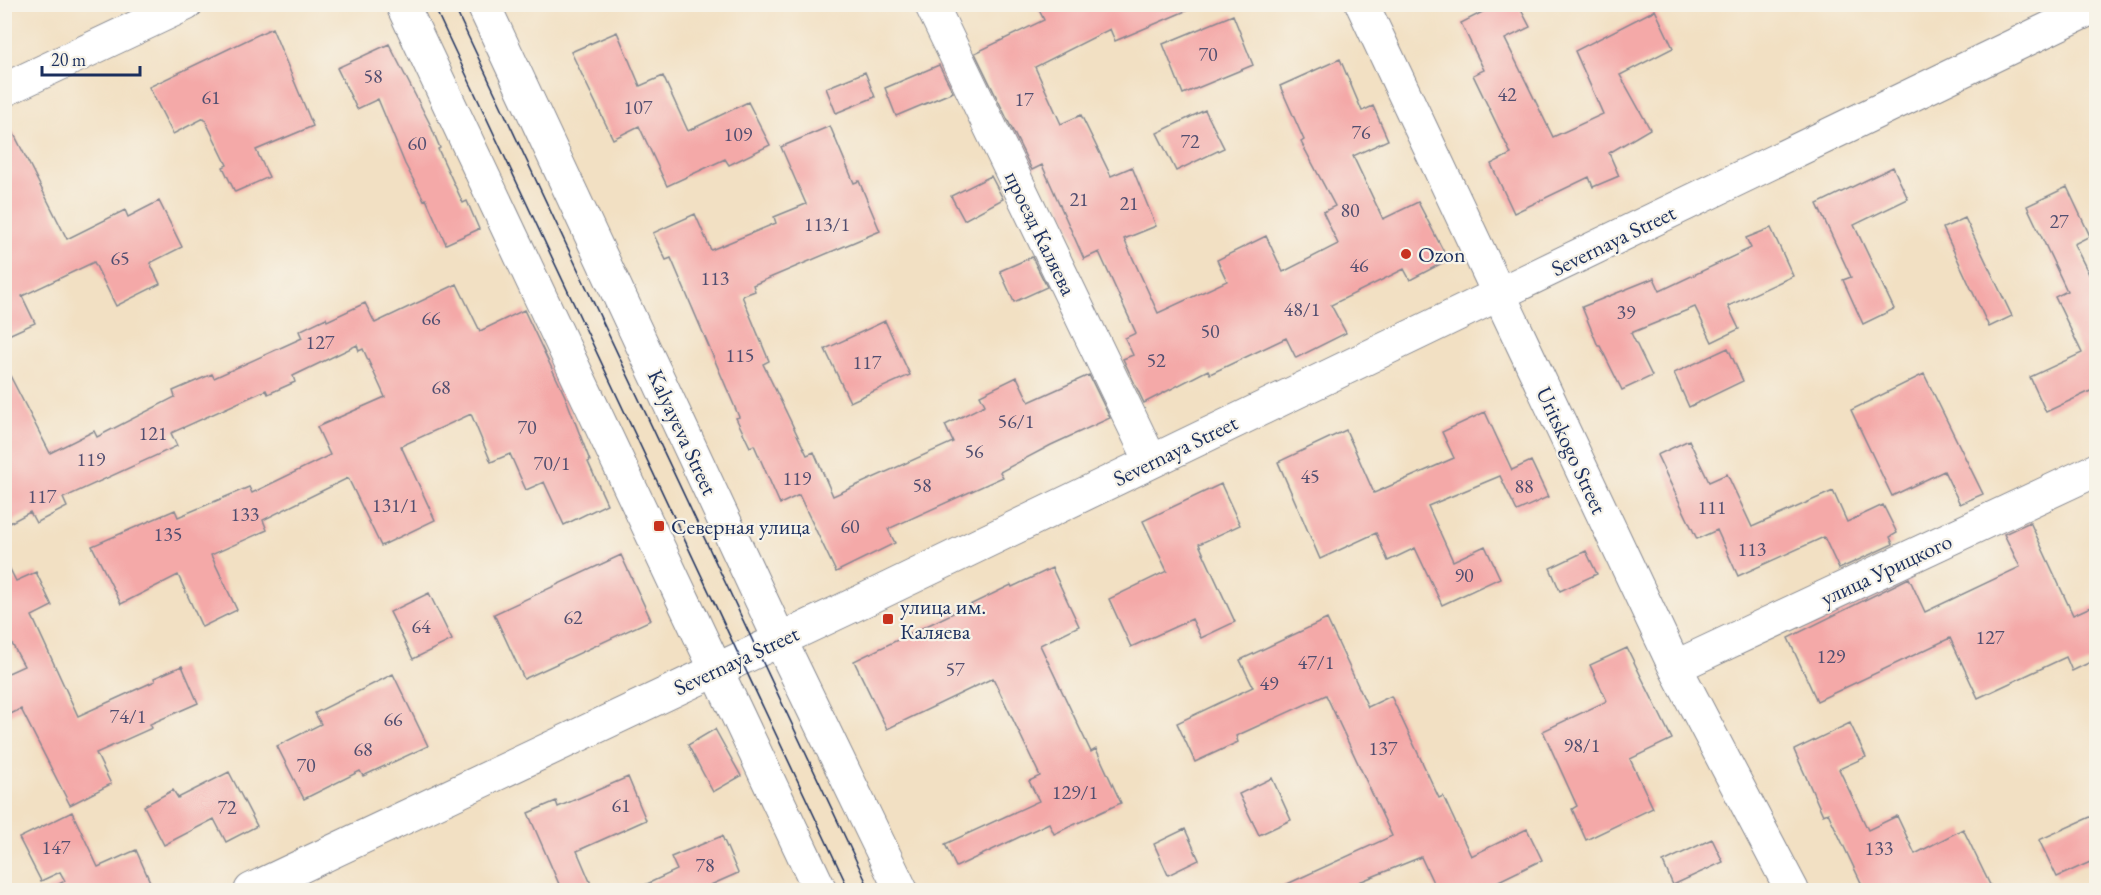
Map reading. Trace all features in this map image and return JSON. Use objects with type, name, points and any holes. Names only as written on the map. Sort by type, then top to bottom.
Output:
[{"type":"street","points":[[4,90],[186,4]]},
{"type":"street","points":[[402,4],[820,891]]},
{"type":"street","name":"Kalyayeva Street","points":[[483,4],[780,640],[901,891]]},
{"type":"street","name":"проезд Каляева","points":[[931,4],[1151,461]]},
{"type":"street","name":"Uritskogo Street","points":[[1362,4],[1675,667],[1792,891]]},
{"type":"street","name":"Severnaya Street","points":[[251,891],[780,640],[2097,6]]},
{"type":"street","name":"улица Урицкого","points":[[1675,667],[2097,470]]},
{"type":"building","points":[[1036,4],[1202,4],[1115,41],[1110,29],[1035,67],[1061,124],[1081,115],[1111,176],[1132,167],[1156,226],[1124,239],[1158,313],[1227,281],[1217,260],[1266,236],[1283,272],[1338,244],[1323,212],[1335,206],[1301,142],[1304,140],[1280,86],[1340,59],[1362,111],[1373,106],[1388,140],[1353,156],[1383,219],[1418,202],[1448,260],[1410,280],[1404,269],[1331,305],[1346,333],[1296,358],[1286,338],[1210,374],[1208,370],[1144,403],[1123,359],[1133,355],[1125,338],[1136,333],[1099,252],[1084,259],[1042,165],[1032,170],[975,53],[1044,20]]},
{"type":"building","points":[[1498,4],[1518,4],[1530,27],[1505,39],[1553,137],[1603,114],[1575,51],[1655,10],[1673,48],[1620,75],[1650,129],[1609,153],[1619,176],[1593,187],[1589,177],[1514,213],[1491,164],[1511,154],[1473,75],[1484,70],[1461,23]]},
{"type":"building","points":[[1233,15],[1253,65],[1183,94],[1163,44]]},
{"type":"building","points":[[272,28],[313,126],[256,150],[269,177],[235,192],[223,167],[227,165],[204,118],[173,134],[149,87]]},
{"type":"building","points":[[617,32],[640,86],[663,76],[688,131],[748,102],[770,145],[729,165],[725,159],[667,186],[639,126],[613,139],[571,52]]},
{"type":"building","points":[[389,44],[430,124],[440,148],[438,149],[463,203],[467,201],[479,229],[446,244],[426,199],[424,200],[405,164],[378,99],[357,109],[337,68]]},
{"type":"building","points":[[939,65],[953,92],[896,116],[885,88]]},
{"type":"building","points":[[865,72],[875,97],[836,113],[826,88]]},
{"type":"building","points":[[1205,110],[1224,148],[1176,171],[1157,133]]},
{"type":"building","points":[[4,114],[67,239],[125,210],[128,217],[159,201],[182,247],[150,263],[160,284],[116,306],[94,262],[22,296],[35,323],[4,337]]},
{"type":"building","points":[[830,126],[854,183],[859,181],[880,231],[753,285],[755,291],[742,296],[769,361],[763,364],[807,455],[814,452],[833,496],[953,442],[945,425],[985,405],[980,395],[1017,377],[1029,402],[1089,375],[1110,418],[1000,472],[1003,477],[888,529],[895,543],[836,572],[799,495],[780,504],[754,445],[750,447],[736,418],[739,417],[671,258],[666,260],[653,233],[695,214],[711,250],[776,223],[774,217],[806,204],[781,147]]},
{"type":"building","points":[[1893,167],[1908,199],[1854,225],[1894,309],[1863,324],[1843,280],[1851,277],[1817,204]]},
{"type":"building","points":[[991,176],[1003,199],[964,220],[951,196]]},
{"type":"building","points":[[2067,187],[2090,236],[2074,244],[2097,290],[2097,388],[2046,412],[2030,377],[2082,353],[2055,297],[2067,291],[2027,206]]},
{"type":"building","points":[[1965,218],[2012,316],[1989,327],[1943,228]]},
{"type":"building","points":[[1771,228],[1793,276],[1728,306],[1739,329],[1712,342],[1695,307],[1631,333],[1652,376],[1622,390],[1598,346],[1582,307],[1654,278],[1660,291],[1751,248],[1746,238]]},
{"type":"building","points":[[1032,257],[1047,287],[1014,302],[1000,271]]},
{"type":"building","points":[[457,284],[480,331],[524,310],[565,396],[590,461],[588,462],[607,504],[564,525],[544,482],[526,490],[510,454],[491,462],[471,414],[401,446],[435,520],[381,546],[348,478],[263,520],[267,530],[211,555],[237,610],[202,627],[178,575],[121,604],[92,546],[175,510],[178,517],[249,487],[252,493],[330,455],[317,427],[385,397],[363,349],[359,351],[357,345],[293,376],[295,382],[268,394],[266,390],[171,433],[177,446],[63,498],[67,507],[36,523],[30,512],[4,526],[4,364],[50,453],[94,431],[97,437],[175,397],[173,391],[212,374],[214,378],[302,338],[299,331],[326,318],[327,321],[365,303],[375,323]]},
{"type":"building","points":[[885,321],[910,375],[850,402],[825,349]]},
{"type":"building","points":[[1728,348],[1743,381],[1689,407],[1674,373]]},
{"type":"building","points":[[1924,374],[1983,494],[1960,504],[1944,471],[1892,496],[1851,410]]},
{"type":"building","points":[[1485,412],[1512,470],[1531,461],[1548,497],[1517,511],[1500,476],[1428,506],[1453,561],[1485,546],[1500,578],[1442,605],[1415,548],[1388,561],[1376,533],[1320,559],[1278,462],[1346,430],[1374,493],[1454,458],[1442,432]]},
{"type":"building","points":[[1689,440],[1709,482],[1727,474],[1752,527],[1833,491],[1847,522],[1883,505],[1897,533],[1890,537],[1893,544],[1839,569],[1824,537],[1738,576],[1717,530],[1697,539],[1657,455]]},
{"type":"building","points":[[1221,484],[1240,525],[1199,544],[1235,622],[1201,638],[1192,619],[1131,647],[1109,599],[1167,571],[1143,521]]},
{"type":"building","points":[[2030,522],[2073,615],[2097,604],[2097,659],[2072,671],[2066,657],[1978,698],[1950,638],[1817,701],[1788,638],[1909,578],[1925,612],[2020,567],[2004,534]]},
{"type":"building","points":[[1586,551],[1597,574],[1560,591],[1550,568]]},
{"type":"building","points":[[621,555],[651,620],[524,679],[494,614]]},
{"type":"building","points":[[4,557],[16,581],[36,572],[52,606],[32,616],[78,716],[155,681],[154,678],[182,666],[198,703],[150,724],[152,728],[96,753],[111,784],[70,805],[21,709],[4,717],[4,675],[24,666],[4,629]]},
{"type":"building","points":[[1052,568],[1079,626],[1040,645],[1091,752],[1096,749],[1121,803],[1054,834],[1049,823],[956,867],[945,844],[1039,801],[1029,781],[1040,776],[993,678],[887,729],[854,661],[1011,585],[1012,587]]},
{"type":"building","points":[[429,593],[452,640],[413,659],[390,612]]},
{"type":"building","points":[[1327,619],[1368,707],[1391,696],[1439,798],[1443,796],[1471,856],[1527,829],[1542,860],[1478,891],[1437,891],[1421,857],[1347,887],[1349,891],[1272,891],[1392,836],[1326,695],[1236,736],[1238,742],[1195,762],[1177,723],[1253,687],[1240,660]]},
{"type":"building","points":[[1627,648],[1672,739],[1630,759],[1653,808],[1586,840],[1572,809],[1577,806],[1543,731],[1607,701],[1590,665]]},
{"type":"building","points":[[393,674],[428,746],[363,776],[360,771],[304,799],[277,746],[321,724],[315,713]]},
{"type":"building","points":[[1850,723],[1866,757],[1839,769],[1868,830],[1897,816],[1915,854],[1963,829],[1993,891],[1865,891],[1828,813],[1823,815],[1794,750]]},
{"type":"building","points":[[715,729],[741,776],[713,792],[688,745]]},
{"type":"building","points":[[229,772],[257,826],[226,842],[214,819],[164,845],[144,806],[173,790],[178,798]]},
{"type":"building","points":[[628,777],[646,820],[577,851],[594,891],[562,891],[528,813],[556,801],[558,807]]},
{"type":"building","points":[[1272,778],[1291,820],[1259,835],[1239,794]]},
{"type":"building","points":[[72,812],[98,867],[136,850],[151,884],[138,891],[45,891],[65,881],[60,872],[41,881],[19,838]]},
{"type":"building","points":[[2097,814],[2097,859],[2057,877],[2039,840]]},
{"type":"building","points":[[1185,829],[1199,860],[1168,875],[1154,844]]},
{"type":"building","points":[[722,836],[738,873],[697,891],[632,891],[677,870],[671,857]]},
{"type":"building","points":[[1712,839],[1723,862],[1673,885],[1663,862]]},
{"type":"tram line","points":[[433,4],[849,890]]},
{"type":"tram line","points":[[453,4],[870,890]]},
{"type":"place","name":"Ozon","points":[[1406,254]]},
{"type":"place","name":"Северная улица","points":[[659,526]]},
{"type":"place","name":"улица им. Каляева","points":[[888,619]]}]
